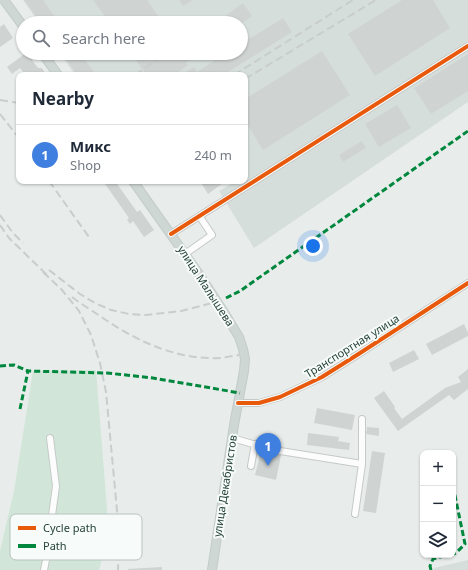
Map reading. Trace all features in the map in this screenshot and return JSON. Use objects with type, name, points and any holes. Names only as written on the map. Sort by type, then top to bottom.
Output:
[{"type":"main road","points":[[4,0],[16,16]]},
{"type":"main road","points":[[47,60],[56,72]]},
{"type":"main road","name":"улица Малышева","points":[[135,184],[185,254],[225,314],[238,337],[245,359],[238,403]]},
{"type":"main road","name":"улица Декабристов","points":[[212,570],[238,403]]},
{"type":"street","points":[[171,234],[468,46]]},
{"type":"street","points":[[185,254],[212,235],[200,216]]},
{"type":"street","name":"Транспортная улица","points":[[238,403],[259,403],[280,397],[322,377],[468,283]]},
{"type":"street","points":[[355,514],[362,464],[362,419]]},
{"type":"street","points":[[50,438],[56,486],[52,514]]},
{"type":"street","points":[[232,438],[274,450],[362,464]]},
{"type":"street","points":[[251,466],[255,444]]},
{"type":"street","points":[[44,570],[46,560]]},
{"type":"shaded area","points":[[23,0],[468,0],[468,102],[254,248],[219,191],[231,184],[248,184],[248,72],[73,72],[65,60],[248,60],[248,16],[34,16]]},
{"type":"shaded area","points":[[468,560],[468,570],[434,570],[434,568]]},
{"type":"green space","points":[[96,370],[107,514],[10,514],[10,560],[102,560],[99,570],[0,570],[0,551],[14,491],[33,371]]},
{"type":"building","points":[[24,0],[43,0],[54,16],[36,16]]},
{"type":"building","points":[[93,0],[147,0],[158,16],[105,16]]},
{"type":"building","points":[[179,0],[193,0],[183,6]]},
{"type":"building","points":[[402,0],[433,0],[450,28],[375,76],[348,34]]},
{"type":"building","points":[[243,3],[252,16],[248,19],[248,16],[225,16]]},
{"type":"building","points":[[283,18],[292,32],[248,59],[248,40]]},
{"type":"building","points":[[4,24],[13,38],[0,47],[0,27]]},
{"type":"building","points":[[322,51],[350,95],[263,150],[248,126],[248,97]]},
{"type":"building","points":[[468,54],[468,91],[431,114],[414,88]]},
{"type":"building","points":[[16,60],[32,60],[38,68],[42,68],[44,72],[23,72],[20,68],[12,74],[7,67]]},
{"type":"building","points":[[67,60],[85,60],[94,72],[75,72]]},
{"type":"building","points":[[136,60],[190,60],[186,63],[188,65],[178,72],[144,72]]},
{"type":"building","points":[[215,60],[247,60],[228,72],[197,72]]},
{"type":"building","points":[[194,67],[197,72],[186,72]]},
{"type":"building","points":[[397,105],[411,128],[379,147],[365,124]]},
{"type":"building","points":[[362,141],[366,148],[343,162],[339,155]]},
{"type":"building","points":[[105,184],[117,184],[137,212],[140,210],[154,230],[144,237],[133,221],[130,224],[127,220],[129,218]]},
{"type":"building","points":[[202,184],[222,184],[208,194]]},
{"type":"building","points":[[464,324],[468,336],[432,355],[426,344]]},
{"type":"building","points":[[414,350],[419,359],[393,372],[389,363]]},
{"type":"building","points":[[468,369],[468,389],[454,400],[449,395],[398,431],[374,398],[384,391],[402,419],[445,388],[461,382],[458,377]]},
{"type":"building","points":[[317,408],[355,415],[352,430],[314,423]]},
{"type":"building","points":[[367,427],[379,428],[379,436],[366,434]]},
{"type":"building","points":[[308,433],[339,437],[338,441],[350,443],[349,450],[307,445]]},
{"type":"building","points":[[261,451],[281,455],[276,480],[255,475]]},
{"type":"building","points":[[372,451],[385,453],[376,513],[363,511]]},
{"type":"building","points":[[162,567],[162,570],[128,570],[128,569]]},
{"type":"railway","points":[[239,72],[353,0]]},
{"type":"railway","points":[[248,77],[376,0]]},
{"type":"railway","points":[[139,72],[156,60]]},
{"type":"railway","points":[[0,100],[16,103]]},
{"type":"railway","points":[[0,114],[16,134]]},
{"type":"railway","points":[[51,184],[89,237]]},
{"type":"railway","points":[[0,215],[13,233],[23,243]]},
{"type":"railway","points":[[0,225],[9,238],[47,275]]},
{"type":"railway","points":[[49,270],[80,294],[95,303],[111,310],[129,314],[146,315],[181,311],[212,303]]},
{"type":"railway","points":[[43,272],[62,290],[79,311],[91,335],[100,363],[106,392],[117,514]]},
{"type":"railway","points":[[72,297],[114,325],[142,341],[157,347],[188,356],[204,358],[221,358],[239,355]]},
{"type":"railway","points":[[118,560],[118,570]]},
{"type":"marked path","points":[[226,298],[240,291],[468,131]]},
{"type":"marked path","points":[[0,366],[14,365],[28,371]]},
{"type":"marked path","points":[[20,409],[28,371],[107,373],[153,378],[240,393]]},
{"type":"marked path","points":[[456,500],[465,544],[456,553]]},
{"type":"marked path","points":[[431,570],[430,566],[433,559],[437,558]]},
{"type":"cycle path","points":[[171,234],[468,46]]},
{"type":"cycle path","points":[[238,403],[259,403],[280,397],[322,377],[468,283]]},
{"type":"place","name":"Микс","points":[[268,466]]}]
